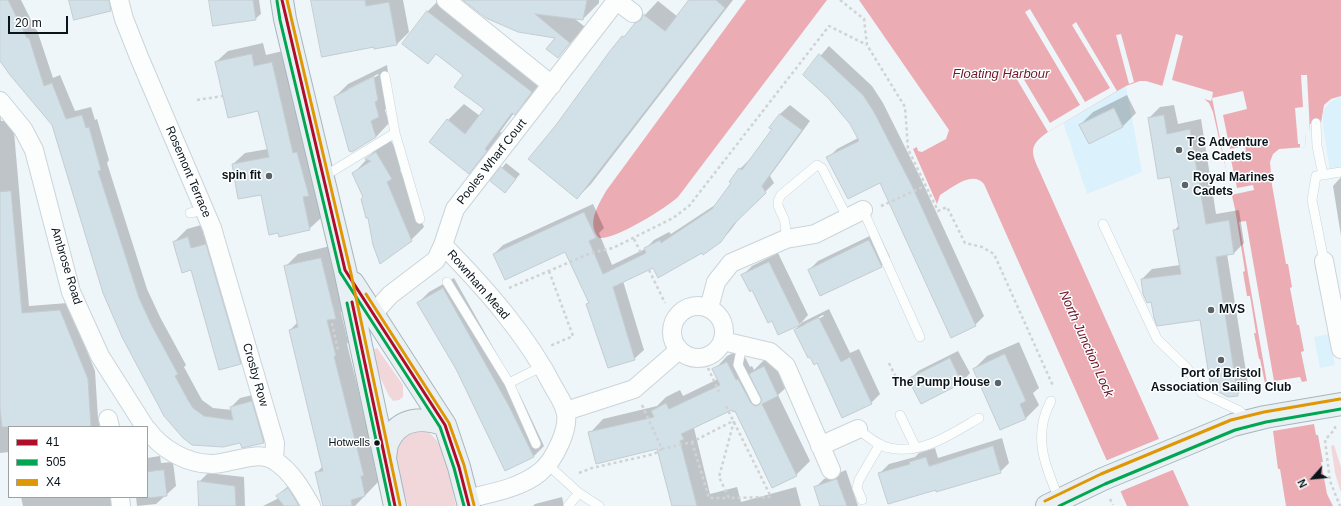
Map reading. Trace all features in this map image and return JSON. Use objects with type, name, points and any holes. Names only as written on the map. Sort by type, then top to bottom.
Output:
[{"type":"main road","points":[[282,0],[345,270],[395,506]]},
{"type":"main road","points":[[345,270],[424,390],[445,425],[468,502]]},
{"type":"main road","points":[[1051,504],[1103,479],[1242,423],[1341,404]]},
{"type":"main road","points":[[385,457],[388,442],[396,431],[406,424],[418,419],[445,425]]},
{"type":"street","name":"Rosemont Terrace","points":[[119,0],[124,19],[139,57],[200,205],[212,228],[231,291]]},
{"type":"street","points":[[446,0],[552,85]]},
{"type":"street","name":"Pooles Wharf Court","points":[[443,245],[455,210],[616,0],[633,13]]},
{"type":"street","name":"Ambrose Road","points":[[0,101],[22,129],[34,150],[71,292],[100,356],[145,426]]},
{"type":"street","points":[[709,308],[716,282],[728,266],[737,260],[786,239],[815,234],[855,215]]},
{"type":"street","name":"Rownham Mead","points":[[373,314],[390,295],[436,260],[443,245],[491,297],[538,360],[566,411]]},
{"type":"street","points":[[1324,261],[1341,349]]},
{"type":"street","name":"Crosby Row","points":[[231,291],[275,443],[274,460]]},
{"type":"street","points":[[695,306],[709,308],[717,314],[724,326],[723,341],[714,352],[703,357],[693,358],[679,350],[674,340],[672,331],[674,323],[679,315],[686,309],[695,306]]},
{"type":"street","points":[[723,341],[770,352],[786,366],[831,470]]},
{"type":"street","points":[[468,502],[519,484],[540,472],[548,465],[558,449],[562,437],[566,411],[634,389],[679,350]]},
{"type":"street","points":[[820,446],[858,429]]},
{"type":"street","name":"Ambrose Road","points":[[148,430],[170,451],[186,460],[212,464],[259,456],[274,460]]},
{"type":"street","points":[[274,460],[300,487],[311,506]]},
{"type":"lane","points":[[385,76],[395,133],[420,219]]},
{"type":"lane","points":[[1316,123],[1319,175],[1312,200],[1324,261]]},
{"type":"lane","points":[[323,177],[395,133]]},
{"type":"lane","points":[[786,239],[785,224],[778,207],[778,200],[781,195],[817,165],[822,168],[855,215],[920,337]]},
{"type":"lane","points":[[1319,175],[1341,172]]},
{"type":"lane","points":[[1103,224],[1157,339],[1187,368],[1202,393],[1238,410],[1242,423]]},
{"type":"lane","points":[[447,282],[509,383],[536,444]]},
{"type":"lane","points":[[742,345],[738,365],[756,400]]},
{"type":"lane","points":[[509,383],[538,360]]},
{"type":"lane","points":[[1051,401],[1041,427],[1042,446],[1047,469],[1051,504]]},
{"type":"lane","points":[[900,416],[916,448]]},
{"type":"lane","points":[[858,429],[880,444],[890,448],[916,448],[932,443],[979,418]]},
{"type":"lane","points":[[862,500],[857,488],[858,480],[880,444]]},
{"type":"lane","points":[[548,465],[569,483],[579,494],[599,506]]},
{"type":"lane","points":[[568,506],[579,494]]},
{"type":"path","points":[[840,0],[864,18],[867,45],[905,107],[908,149],[938,211],[947,207],[965,243],[982,247],[994,254],[1054,386],[1051,401]]},
{"type":"path","points":[[491,297],[591,253],[613,248],[673,218],[689,206],[829,26],[867,45]]},
{"type":"path","points":[[197,100],[223,96]]},
{"type":"path","points":[[855,215],[886,204],[925,186]]},
{"type":"path","points":[[634,238],[642,255]]},
{"type":"path","points":[[649,270],[665,303]]},
{"type":"path","points":[[538,360],[573,336],[549,271]]},
{"type":"path","points":[[703,357],[719,392]]},
{"type":"path","points":[[889,363],[901,388]]},
{"type":"path","points":[[634,389],[662,449]]},
{"type":"path","points":[[692,442],[708,498],[771,497],[726,406]]},
{"type":"path","points":[[569,483],[578,474],[586,470],[654,454],[662,449],[692,442],[734,421]]},
{"type":"path","points":[[729,498],[720,476],[734,421]]},
{"type":"path","points":[[1325,440],[1330,481],[1340,506]]},
{"type":"shaded area","points":[[1126,86],[1142,172],[1087,194],[1063,122]]},
{"type":"shaded area","points":[[1341,96],[1341,176],[1331,178],[1323,126],[1323,111],[1330,102]]},
{"type":"shaded area","points":[[1329,334],[1335,365],[1320,368],[1314,337]]},
{"type":"shaded area","points":[[377,348],[403,385],[403,397],[399,400],[393,401],[389,396],[368,352]]},
{"type":"shaded area","points":[[414,431],[427,432],[434,437],[439,445],[444,454],[456,506],[408,506],[399,475],[397,454],[405,437]]},
{"type":"shaded area","points":[[1334,445],[1341,467],[1341,493],[1335,473],[1331,446]]},
{"type":"water","points":[[746,0],[827,0],[678,197],[628,229],[616,234],[599,238],[593,226],[593,220],[606,191]]},
{"type":"water","name":"Floating Harbour","points":[[859,0],[1341,0],[1341,96],[1331,99],[1324,105],[1321,123],[1310,124],[1310,133],[1305,133],[1306,147],[1279,149],[1273,154],[1270,162],[1272,185],[1286,264],[1288,264],[1292,287],[1290,288],[1304,351],[1301,352],[1307,381],[1266,388],[1254,333],[1256,333],[1250,296],[1247,296],[1243,272],[1245,271],[1235,209],[1213,112],[1209,103],[1203,98],[1146,81],[1140,81],[1126,86],[1048,132],[1035,144],[1033,148],[1034,157],[1039,170],[1189,506],[1127,506],[984,184],[979,180],[968,179],[940,195],[937,204],[913,149],[917,147],[918,151],[922,152],[946,139],[949,130]]},
{"type":"water","points":[[1314,424],[1316,435],[1318,435],[1327,494],[1333,506],[1286,506],[1280,469],[1278,469],[1273,431]]},
{"type":"pier","points":[[1030,9],[1085,102],[1110,88],[1072,25],[1076,22],[1117,91],[1048,132],[1012,71],[1017,68],[1050,123],[1080,105],[1025,12]]},
{"type":"pier","points":[[1121,34],[1134,82],[1129,84],[1116,35]]},
{"type":"pier","points":[[1176,34],[1183,36],[1172,80],[1213,92],[1211,101],[1162,87]]},
{"type":"pier","points":[[1301,75],[1307,75],[1310,133],[1305,133],[1306,147],[1300,148],[1300,144],[1298,144],[1295,108],[1303,107]]},
{"type":"pier","points":[[1243,91],[1247,109],[1223,115],[1230,149],[1245,146],[1246,151],[1230,155],[1237,188],[1253,185],[1254,190],[1231,195],[1212,98]]},
{"type":"pier","points":[[1246,221],[1274,381],[1300,377],[1302,382],[1270,388],[1269,382],[1267,383],[1239,222]]},
{"type":"pier","points":[[1161,438],[1175,469],[1119,492],[1105,461]]},
{"type":"building","points":[[0,0],[8,0],[27,38],[29,38],[44,86],[52,83],[66,119],[82,115],[86,128],[89,127],[101,170],[98,171],[139,298],[152,326],[178,374],[175,376],[188,400],[193,408],[204,416],[233,420],[230,407],[252,401],[264,443],[242,448],[240,443],[223,447],[192,445],[183,438],[164,416],[122,337],[103,293],[52,125],[0,61]]},
{"type":"building","points":[[69,0],[109,0],[111,11],[74,20]]},
{"type":"building","points":[[209,0],[253,0],[256,20],[213,26]]},
{"type":"building","points":[[311,0],[365,0],[366,6],[389,2],[397,45],[374,49],[374,47],[322,57]]},
{"type":"building","points":[[463,0],[587,0],[583,20],[535,14],[570,43],[558,58],[546,49],[555,38],[518,32],[486,18]]},
{"type":"building","points":[[689,0],[716,0],[725,8],[577,199],[528,159],[556,125],[610,51],[635,23],[641,20],[643,14],[665,31]]},
{"type":"building","points":[[427,11],[532,92],[515,115],[512,113],[485,149],[487,151],[469,174],[429,142],[447,119],[465,134],[484,109],[454,87],[463,75],[436,54],[428,64],[402,44]]},
{"type":"building","points":[[252,54],[254,66],[272,62],[293,153],[297,152],[309,196],[303,197],[310,230],[279,237],[278,233],[269,235],[261,195],[238,199],[232,164],[269,157],[258,111],[228,118],[215,62]]},
{"type":"building","points":[[819,54],[863,95],[874,112],[912,186],[976,326],[951,338],[880,183],[848,199],[826,157],[859,141],[850,124],[828,98],[803,75]]},
{"type":"building","points":[[374,77],[378,100],[375,102],[379,117],[371,121],[376,137],[352,152],[349,151],[334,97]]},
{"type":"building","points":[[1114,108],[1123,127],[1089,144],[1079,125]]},
{"type":"building","points":[[780,114],[802,130],[762,186],[766,193],[733,225],[721,242],[703,255],[702,253],[658,278],[653,268],[613,287],[635,360],[608,368],[586,304],[589,303],[565,252],[505,280],[493,254],[584,212],[596,238],[589,241],[603,274],[646,253],[644,248],[660,240],[661,243],[712,209],[731,183],[729,182],[739,168],[742,170],[772,129],[769,128]]},
{"type":"building","points":[[1164,115],[1167,134],[1190,129],[1206,224],[1229,220],[1234,254],[1216,257],[1238,396],[1228,397],[1211,388],[1200,320],[1157,326],[1151,302],[1147,303],[1143,294],[1141,279],[1181,274],[1173,230],[1179,229],[1170,177],[1158,179],[1148,118]]},
{"type":"building","points":[[376,152],[392,179],[387,182],[412,241],[380,264],[373,245],[368,218],[366,218],[361,199],[363,197],[352,173],[371,161],[365,159]]},
{"type":"building","points":[[501,167],[516,179],[505,193],[490,181]]},
{"type":"building","points":[[11,191],[22,313],[60,310],[88,379],[91,426],[2,427],[0,409],[0,192]]},
{"type":"building","points":[[188,237],[191,248],[206,244],[241,364],[219,370],[191,270],[182,273],[173,242]]},
{"type":"building","points":[[869,240],[882,267],[820,296],[808,270]]},
{"type":"building","points":[[321,258],[336,319],[327,320],[336,356],[334,356],[364,476],[361,476],[365,496],[351,500],[352,506],[323,506],[315,472],[323,471],[289,330],[298,327],[284,266]]},
{"type":"building","points":[[769,262],[800,325],[778,335],[772,321],[768,323],[752,290],[750,292],[741,275]]},
{"type":"building","points":[[443,288],[509,406],[534,457],[505,471],[456,369],[417,303]]},
{"type":"building","points":[[819,318],[841,362],[850,357],[872,404],[842,418],[817,363],[814,365],[810,357],[808,358],[794,330]]},
{"type":"building","name":"The Pump House","points":[[1005,354],[1026,401],[1020,404],[1026,419],[1000,430],[973,369]]},
{"type":"building","points":[[950,358],[962,383],[921,404],[908,379]]},
{"type":"building","points":[[727,362],[736,380],[738,379],[751,403],[755,406],[759,405],[762,400],[749,374],[764,366],[778,396],[762,404],[797,476],[772,488],[735,411],[733,412],[732,410],[681,434],[684,439],[680,441],[697,506],[672,506],[657,449],[596,464],[588,432],[654,417],[651,411],[666,403],[669,409],[720,385],[712,369]]},
{"type":"building","points":[[993,446],[1001,473],[888,504],[878,473],[910,464],[909,462],[926,457],[929,466]]},
{"type":"building","points":[[164,470],[167,496],[148,498],[148,472]]},
{"type":"building","points":[[837,479],[847,506],[820,506],[814,487]]},
{"type":"building","points":[[198,481],[235,486],[236,506],[199,506]]},
{"type":"building","points":[[288,488],[299,506],[284,506],[276,496]]},
{"type":"transit line","name":"41","points":[[282,0],[345,270],[445,425],[459,467],[469,506]]},
{"type":"transit line","name":"X4","points":[[287,0],[350,269],[400,505]]},
{"type":"transit line","name":"505","points":[[277,1],[280,20],[340,272],[440,427],[454,468],[464,506]]},
{"type":"transit line","name":"X4","points":[[366,294],[449,423],[464,465],[474,505]]},
{"type":"transit line","name":"41","points":[[352,302],[395,506]]},
{"type":"transit line","name":"505","points":[[347,303],[390,506]]},
{"type":"transit line","name":"X4","points":[[1045,501],[1101,474],[1231,420],[1264,412],[1340,399]]},
{"type":"transit line","name":"505","points":[[1059,506],[1105,484],[1235,430],[1266,422],[1341,409]]},
{"type":"place","name":"T S Adventure Sea Cadets","points":[[1179,150]]},
{"type":"place","name":"spin fit","points":[[269,176]]},
{"type":"place","name":"Royal Marines Cadets","points":[[1185,185]]},
{"type":"place","name":"MVS","points":[[1211,310]]},
{"type":"place","name":"Port of Bristol Association Sailing Club","points":[[1221,360]]},
{"type":"place","name":"The Pump House","points":[[998,383]]},
{"type":"place","name":"Hotwells","points":[[377,443]]},
{"type":"water label","name":"North Junction Lock","points":[[1086,344]]}]
